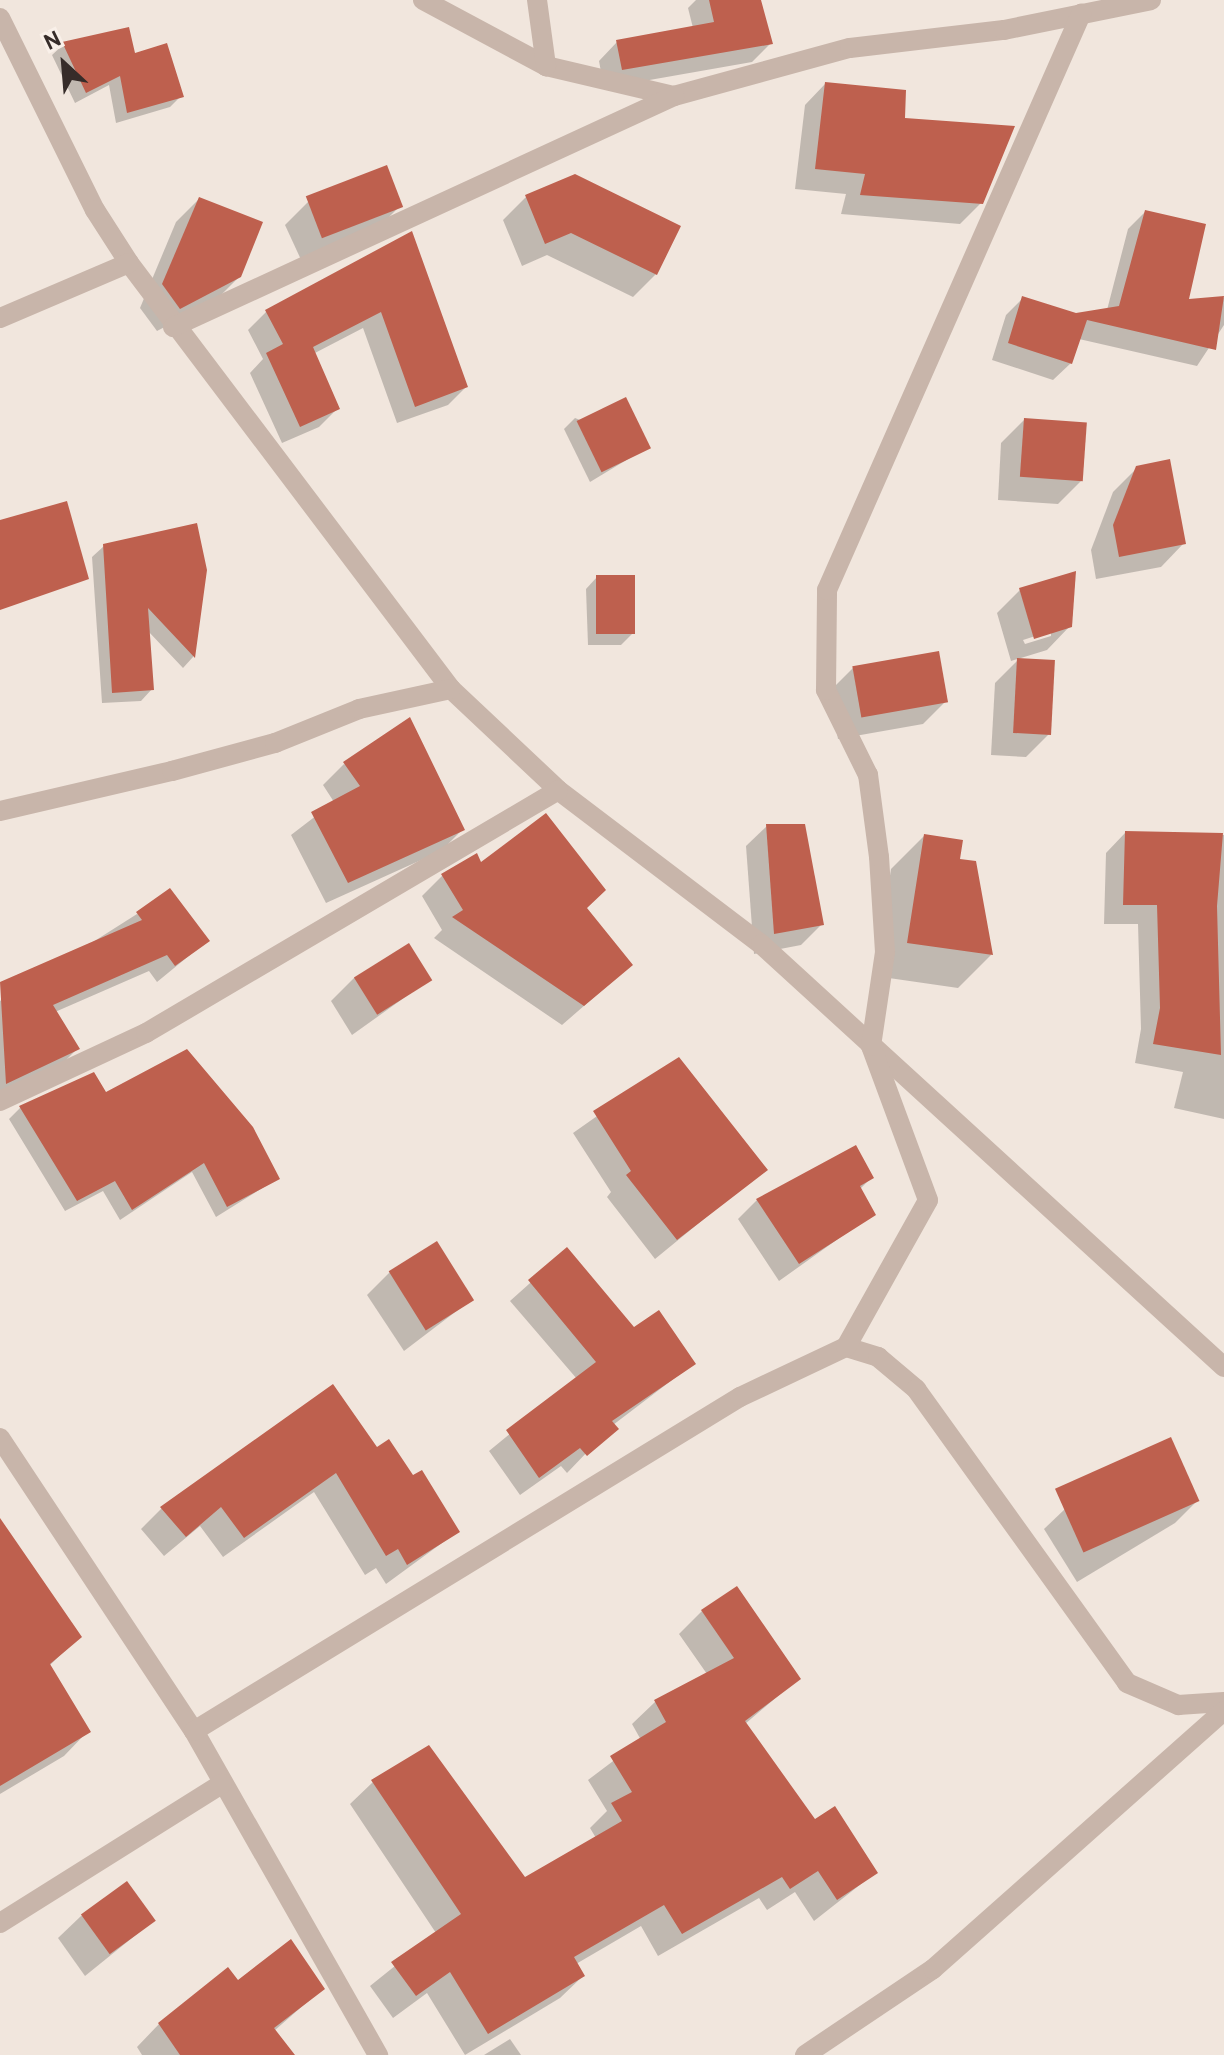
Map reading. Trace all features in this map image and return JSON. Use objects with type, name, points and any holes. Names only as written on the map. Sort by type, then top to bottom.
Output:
[{"type":"street","points":[[423,0],[546,66],[674,96]]},
{"type":"street","points":[[537,0],[546,66]]},
{"type":"street","points":[[173,327],[674,96],[850,48],[1081,14],[1151,0]]},
{"type":"street","points":[[194,1731],[740,1397],[846,1347],[928,1200],[871,1046],[885,952],[879,857],[868,775],[826,690],[827,590],[1081,14]]},
{"type":"street","points":[[0,18],[95,210],[129,263],[173,327],[313,497],[451,689],[558,790],[761,944],[1224,1367]]},
{"type":"street","points":[[0,318],[129,263]]},
{"type":"street","points":[[0,811],[172,771],[359,709],[451,689]]},
{"type":"street","points":[[0,1101],[146,1033],[558,790]]},
{"type":"street","points":[[846,1347],[878,1357],[916,1389],[1127,1683],[1178,1705],[1224,1702]]},
{"type":"street","points":[[0,1438],[194,1731],[378,2055]]},
{"type":"street","points":[[805,2055],[933,1969],[1224,1711]]},
{"type":"street","points":[[0,1923],[222,1784]]},
{"type":"building","points":[[709,0],[761,0],[773,44],[622,70],[616,40],[714,22]]},
{"type":"building","points":[[129,27],[135,53],[167,43],[184,97],[127,113],[120,76],[86,93],[62,42]]},
{"type":"building","points":[[825,82],[906,90],[905,118],[1015,126],[983,204],[860,195],[865,174],[815,169]]},
{"type":"building","points":[[387,165],[403,207],[322,238],[306,196]]},
{"type":"building","points":[[575,174],[681,226],[657,275],[571,233],[545,244],[525,195]]},
{"type":"building","points":[[199,197],[263,222],[241,277],[180,309],[162,284]]},
{"type":"building","points":[[1145,210],[1206,224],[1189,299],[1224,296],[1216,350],[1087,320],[1072,364],[1008,343],[1022,296],[1076,313],[1119,306]]},
{"type":"building","points":[[412,231],[468,387],[415,407],[381,312],[313,347],[340,409],[300,427],[266,353],[283,344],[265,310]]},
{"type":"building","points":[[626,397],[651,448],[602,472],[577,421]]},
{"type":"building","points":[[1024,418],[1087,422],[1083,481],[1020,477]]},
{"type":"building","points":[[1170,459],[1186,544],[1119,557],[1113,525],[1136,466]]},
{"type":"building","points":[[67,501],[89,579],[0,610],[0,520]]},
{"type":"building","points":[[197,523],[207,570],[195,658],[148,608],[154,690],[112,693],[103,544]]},
{"type":"building","points":[[1076,571],[1072,627],[1034,639],[1019,588]]},
{"type":"building","points":[[596,575],[635,575],[635,634],[596,634]]},
{"type":"building","points":[[939,651],[948,702],[861,717],[852,666]]},
{"type":"building","points":[[1017,658],[1055,660],[1051,735],[1013,733]]},
{"type":"building","points":[[410,717],[465,830],[348,883],[311,812],[360,786],[343,762]]},
{"type":"building","points":[[546,813],[606,890],[587,908],[633,965],[584,1006],[452,917],[463,910],[441,874],[477,853],[481,862]]},
{"type":"building","points":[[766,824],[805,824],[824,925],[774,934]]},
{"type":"building","points":[[1125,831],[1223,833],[1217,906],[1221,1055],[1153,1044],[1160,1008],[1157,905],[1123,905]]},
{"type":"building","points":[[924,834],[963,840],[960,859],[976,861],[993,955],[907,943]]},
{"type":"building","points":[[170,888],[210,941],[175,966],[167,955],[53,1005],[80,1049],[6,1084],[0,982],[142,920],[136,912]]},
{"type":"building","points":[[409,943],[432,980],[377,1015],[354,977]]},
{"type":"building","points":[[187,1049],[253,1127],[280,1179],[227,1207],[204,1163],[132,1210],[115,1181],[77,1201],[19,1106],[94,1072],[106,1092]]},
{"type":"building","points":[[679,1057],[768,1170],[677,1240],[626,1175],[631,1171],[593,1111]]},
{"type":"building","points":[[856,1145],[874,1178],[860,1186],[876,1215],[799,1264],[756,1199]]},
{"type":"building","points":[[437,1241],[474,1300],[426,1331],[389,1271]]},
{"type":"building","points":[[567,1247],[634,1327],[659,1310],[696,1364],[612,1421],[619,1429],[587,1456],[580,1448],[539,1478],[506,1430],[596,1362],[528,1280]]},
{"type":"building","points":[[333,1384],[377,1447],[389,1439],[413,1475],[422,1470],[460,1532],[407,1565],[398,1549],[386,1556],[336,1473],[244,1538],[221,1507],[186,1537],[160,1507]]},
{"type":"building","points":[[1171,1437],[1199,1501],[1083,1553],[1055,1489]]},
{"type":"building","points":[[0,1518],[82,1637],[50,1664],[91,1732],[0,1786]]},
{"type":"building","points":[[737,1586],[801,1679],[745,1721],[815,1819],[835,1806],[878,1873],[837,1900],[818,1871],[790,1889],[782,1877],[682,1934],[664,1905],[574,1957],[585,1976],[488,2034],[450,1972],[416,1996],[391,1962],[461,1914],[371,1780],[429,1745],[525,1877],[622,1821],[611,1803],[632,1792],[610,1756],[666,1722],[654,1700],[734,1658],[701,1610]]},
{"type":"building","points":[[127,1881],[156,1921],[110,1954],[81,1915]]},
{"type":"building","points":[[291,1939],[325,1989],[274,2028],[295,2055],[180,2055],[158,2023],[228,1967],[238,1980]]}]
